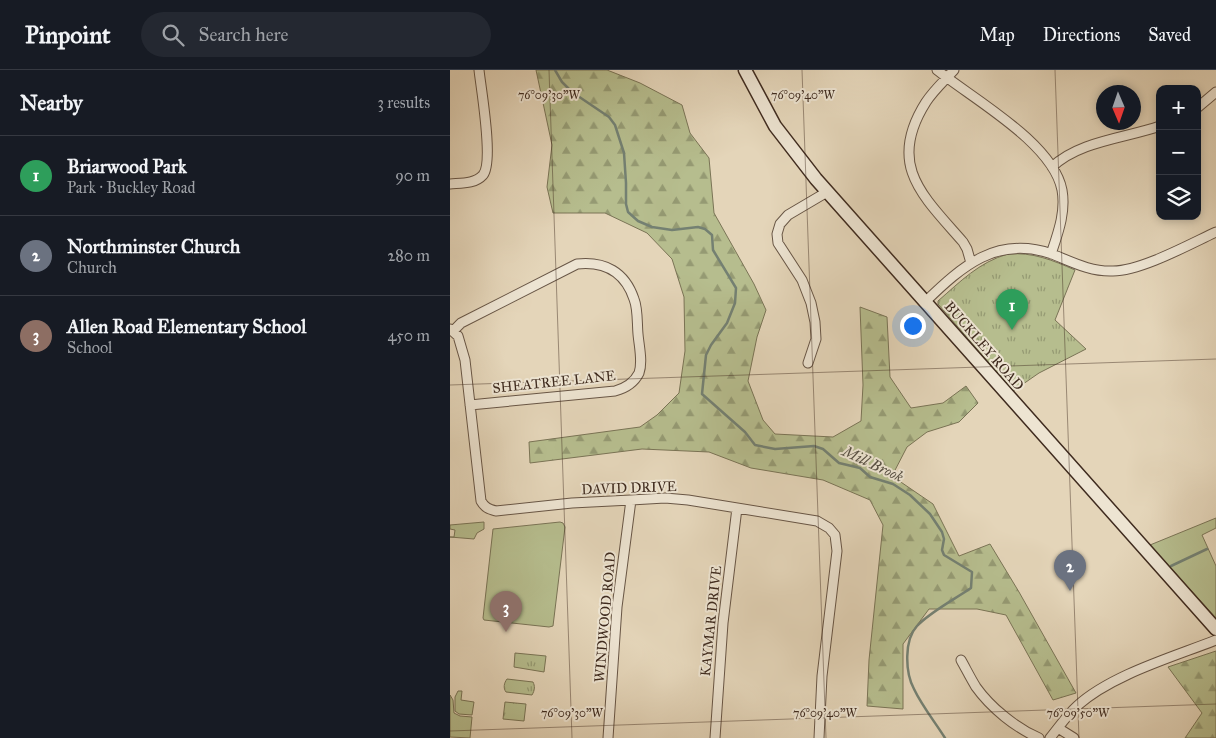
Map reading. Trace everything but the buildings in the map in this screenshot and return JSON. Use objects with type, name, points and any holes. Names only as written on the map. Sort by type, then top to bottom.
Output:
[{"type":"street","points":[[450,184],[472,182],[483,175],[488,166],[479,70]]},
{"type":"street","name":"BUCKLEY ROAD","points":[[745,70],[775,126],[827,192],[1216,629]]},
{"type":"street","points":[[936,70],[1027,138],[1052,167],[1062,191],[1063,214],[1051,254]]},
{"type":"street","points":[[954,70],[933,93],[917,119],[910,138],[910,169],[914,181],[926,199],[963,242],[971,262]]},
{"type":"street","points":[[1201,105],[1216,92]]},
{"type":"street","points":[[1052,167],[1066,156],[1094,144],[1156,127]]},
{"type":"street","points":[[808,364],[816,339],[811,304],[802,280],[778,242],[777,234],[780,224],[788,214],[827,192]]},
{"type":"street","points":[[926,302],[948,280],[971,262],[991,252],[1008,249],[1036,250],[1097,271],[1115,272],[1133,268],[1216,232]]},
{"type":"street","name":"SHEATREE LANE","points":[[451,330],[461,323],[577,264],[596,263],[616,272],[624,280],[635,300],[640,370],[636,379],[623,389],[470,405]]},
{"type":"street","name":"DAVID DRIVE","points":[[451,330],[458,336],[465,360],[481,501],[484,507],[496,511],[572,503],[665,498],[817,521],[829,528],[835,535],[837,551],[822,676],[819,738]]},
{"type":"street","name":"WINDWOOD ROAD","points":[[608,738],[618,607],[631,500]]},
{"type":"street","name":"KAYMAR DRIVE","points":[[715,738],[723,623],[737,508]]},
{"type":"street","points":[[1050,738],[1078,704],[1100,688],[1216,640]]},
{"type":"street","points":[[961,660],[977,688],[991,704],[1027,733],[1039,738]]},
{"type":"street","points":[[1058,728],[1074,738]]},
{"type":"green space","points":[[536,70],[607,70],[640,83],[682,105],[690,133],[709,158],[714,213],[754,284],[766,310],[757,337],[748,381],[763,420],[775,434],[833,437],[861,421],[863,385],[860,307],[887,317],[890,377],[911,408],[943,403],[966,386],[978,403],[959,422],[927,432],[907,447],[892,476],[933,504],[959,556],[990,544],[1076,693],[1053,700],[1006,615],[977,609],[929,609],[903,644],[903,709],[867,706],[869,660],[883,525],[870,500],[823,480],[751,468],[709,452],[642,449],[530,463],[529,442],[640,427],[657,415],[679,393],[685,351],[684,297],[672,259],[647,233],[605,213],[553,213],[547,187],[552,145]]},
{"type":"green space","points":[[1008,254],[1026,254],[1050,260],[1075,270],[1055,320],[1086,349],[1039,373],[1013,391],[938,304],[938,301],[970,273],[988,262]]},
{"type":"green space","points":[[1216,518],[1216,528],[1202,535],[1216,566],[1216,618],[1150,545]]},
{"type":"green space","points":[[484,522],[484,529],[477,533],[474,539],[450,537],[454,537],[455,530],[450,529],[450,525]]},
{"type":"green space","points":[[560,522],[565,527],[553,626],[484,620],[493,529]]},
{"type":"green space","points":[[1216,651],[1216,738],[1185,738],[1202,713],[1168,667]]},
{"type":"green space","points":[[515,653],[546,656],[544,672],[514,667]]},
{"type":"green space","points":[[507,679],[533,682],[534,691],[532,695],[506,692],[504,685]]},
{"type":"green space","points":[[458,691],[462,691],[461,700],[474,702],[472,715],[459,714],[455,711],[455,697]]},
{"type":"green space","points":[[450,695],[453,700],[454,713],[460,716],[472,717],[470,738],[450,737]]},
{"type":"green space","points":[[505,702],[526,704],[524,721],[503,719]]},
{"type":"waterway","name":"Mill Brook","points":[[555,70],[562,82],[572,92],[609,117],[615,125],[624,153],[628,212],[638,221],[652,227],[672,230],[698,227],[705,229],[712,235],[713,250],[736,288],[735,303],[727,323],[706,355],[702,394],[745,432],[755,445],[775,449],[814,446],[823,449],[839,463],[860,468],[870,477],[893,484],[910,495],[930,514],[942,532],[944,539],[942,550],[944,555],[972,572],[971,588],[922,621],[913,632],[908,648],[907,656],[911,682],[921,702],[945,738]]},
{"type":"waterway","points":[[1171,566],[1207,549]]},
{"type":"place","name":"Briarwood Park","points":[[1012,330]]},
{"type":"place","name":"Northminster Church","points":[[1070,591]]},
{"type":"place","name":"Allen Road Elementary School","points":[[506,632]]}]
